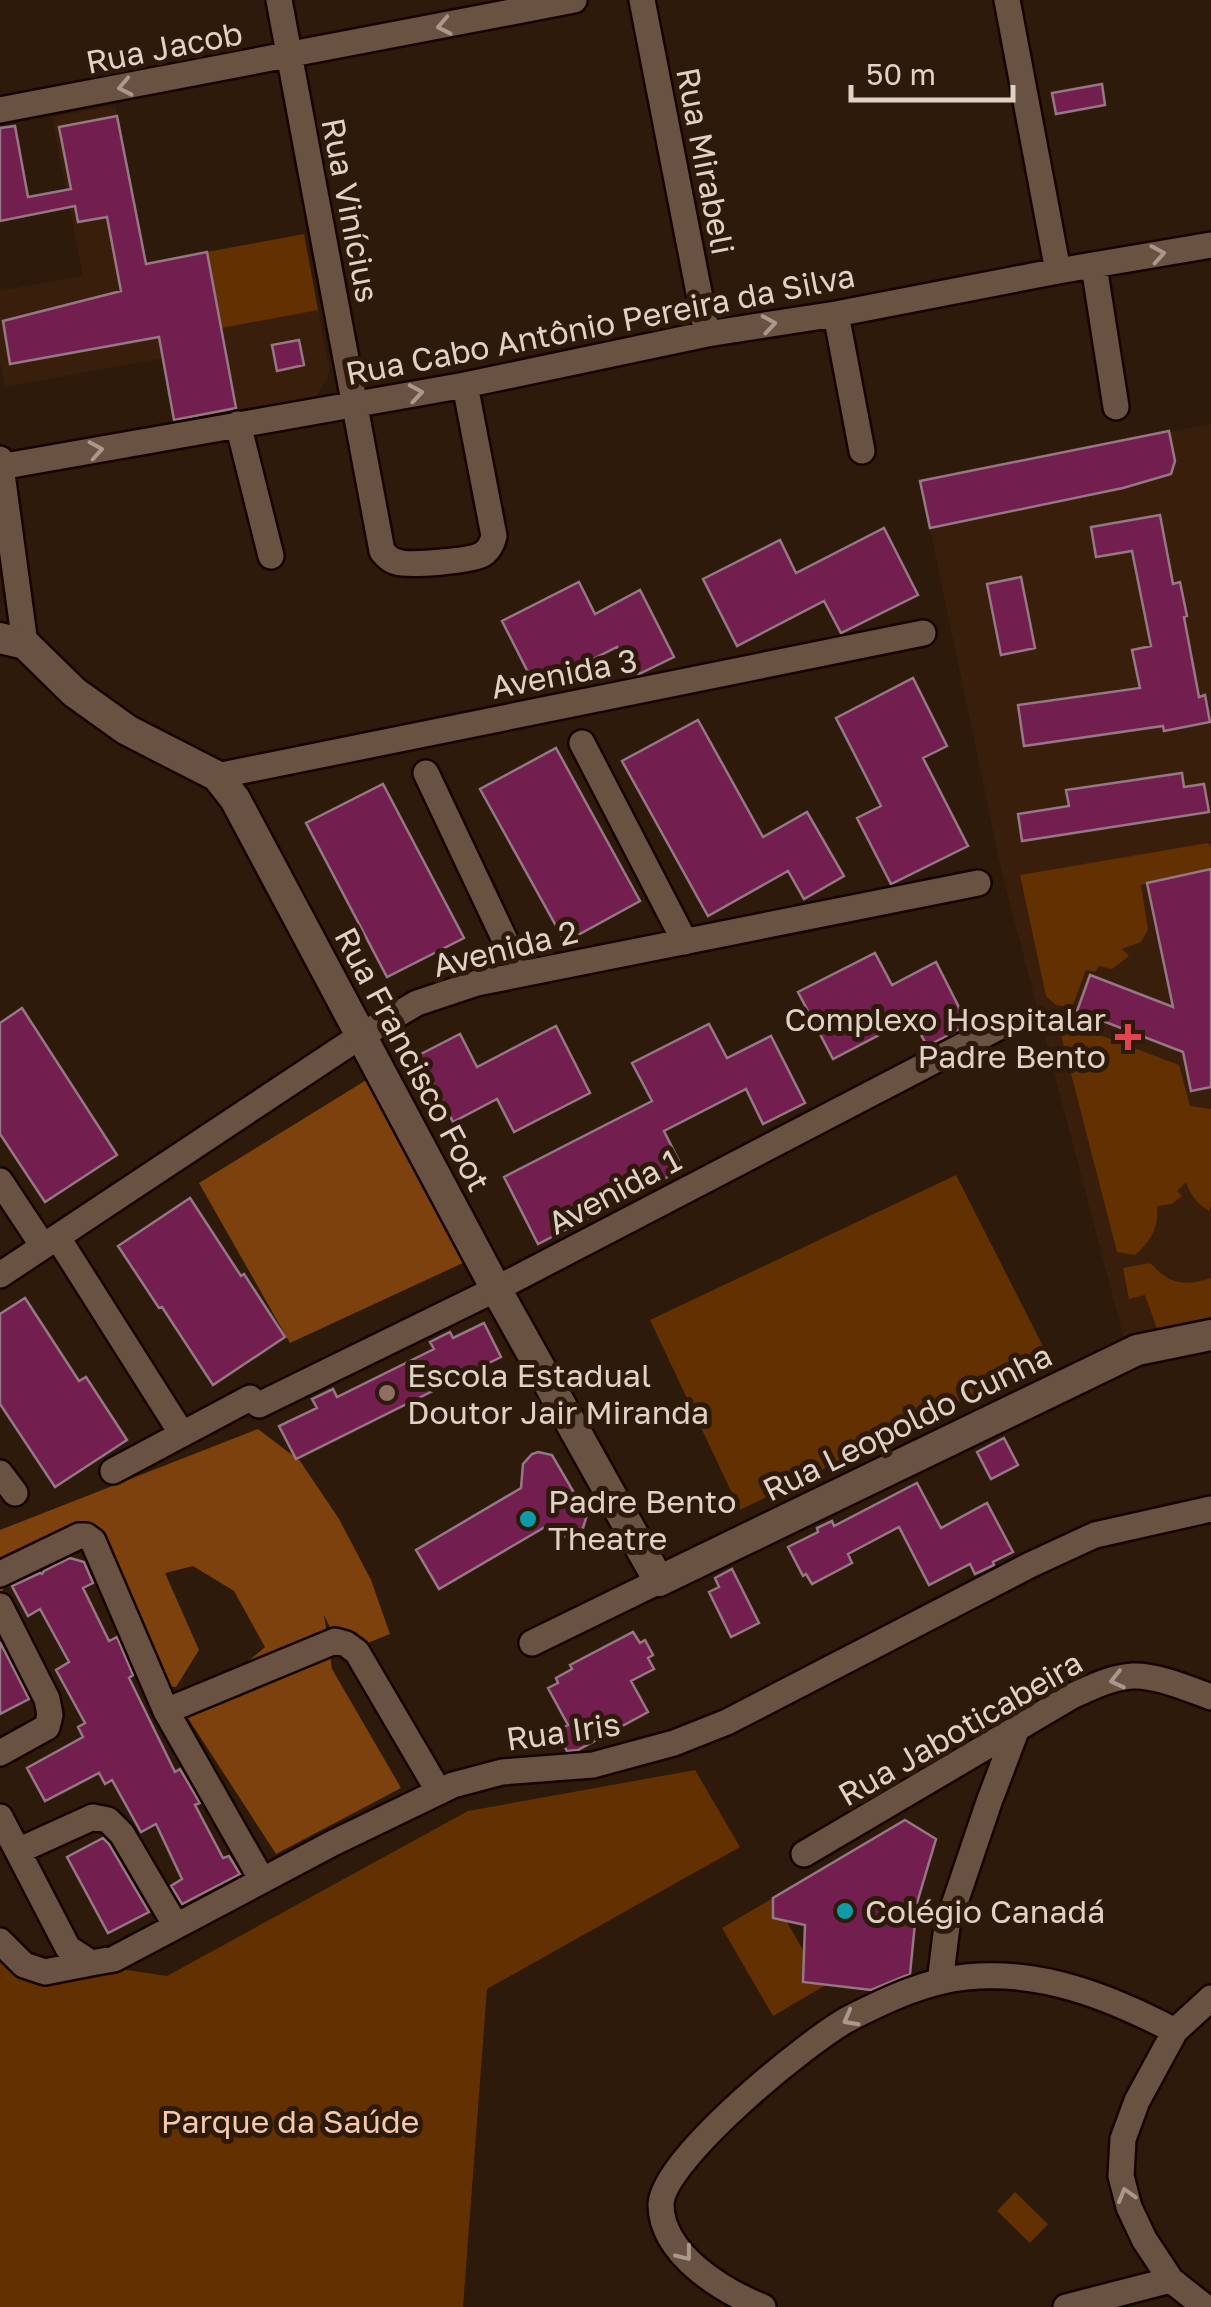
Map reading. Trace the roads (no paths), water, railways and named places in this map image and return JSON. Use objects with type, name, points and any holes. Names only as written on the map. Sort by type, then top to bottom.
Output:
[{"type":"street","name":"Rua Vinícius","points":[[279,0],[382,551],[389,560],[436,562],[479,556],[494,536],[465,385]]},
{"type":"street","name":"Rua Jacob","points":[[0,110],[574,0]]},
{"type":"street","name":"Rua Mirabeli","points":[[642,0],[707,334]]},
{"type":"street","points":[[1006,0],[1058,271]]},
{"type":"street","name":"Rua Cabo Antônio Pereira da Silva","points":[[0,464],[465,385],[707,334],[1211,245]]},
{"type":"street","points":[[1094,266],[1116,407]]},
{"type":"street","points":[[836,314],[862,452]]},
{"type":"street","points":[[238,424],[271,556]]},
{"type":"street","points":[[0,464],[13,641]]},
{"type":"street","name":"Avenida 3","points":[[217,776],[923,633]]},
{"type":"street","name":"Rua Francisco Foot","points":[[13,641],[127,730],[217,776],[236,798],[496,1290],[659,1581]]},
{"type":"street","points":[[582,743],[685,942]]},
{"type":"street","points":[[426,773],[521,974]]},
{"type":"street","name":"Avenida 2","points":[[0,1275],[362,1035],[417,1003],[478,983],[978,883]]},
{"type":"street","name":"Avenida 1","points":[[113,1472],[182,1434],[496,1290],[996,1028]]},
{"type":"street","points":[[0,1181],[51,1242],[182,1434]]},
{"type":"street","name":"Rua Leopoldo Cunha","points":[[532,1643],[1138,1350],[1211,1334]]},
{"type":"street","name":"Rua Iris","points":[[0,1941],[24,1966],[45,1972],[114,1958],[453,1786],[502,1772],[592,1764],[674,1743],[727,1722],[1030,1565],[1096,1535],[1211,1509]]},
{"type":"street","points":[[0,1574],[79,1536],[92,1541],[166,1711],[262,1880]]},
{"type":"street","points":[[0,1606],[48,1699],[50,1715],[48,1727],[0,1753]]},
{"type":"street","points":[[166,1711],[336,1641],[357,1652],[439,1792]]},
{"type":"street","name":"Rua Jaboticabeira","points":[[804,1854],[1072,1696],[1106,1681],[1136,1676],[1211,1697]]},
{"type":"street","points":[[940,1982],[947,1926],[1016,1731]]},
{"type":"street","points":[[0,1816],[68,1948],[91,1963]]},
{"type":"street","points":[[18,1851],[93,1816],[108,1820],[122,1834],[176,1926]]},
{"type":"street","points":[[763,2307],[708,2280],[683,2256],[667,2227],[661,2204],[666,2186],[712,2131],[805,2048],[849,2018],[929,1983],[968,1976],[1044,1979],[1136,2010],[1176,2030]]},
{"type":"street","points":[[1208,2306],[1171,2280],[1144,2239],[1120,2176],[1123,2139],[1137,2101],[1176,2030],[1211,1998]]},
{"type":"street","points":[[1066,2307],[1171,2280]]},
{"type":"place","name":"Complexo Hospitalar Padre Bento","points":[[1128,1037]]},
{"type":"place","name":"Escola Estadual Doutor Jair Miranda","points":[[387,1393]]},
{"type":"place","name":"Padre Bento Theatre","points":[[528,1519]]},
{"type":"place","name":"Colégio Canadá","points":[[845,1911]]},
{"type":"park label","name":"Parque da Saúde","points":[[290,2121]]}]
